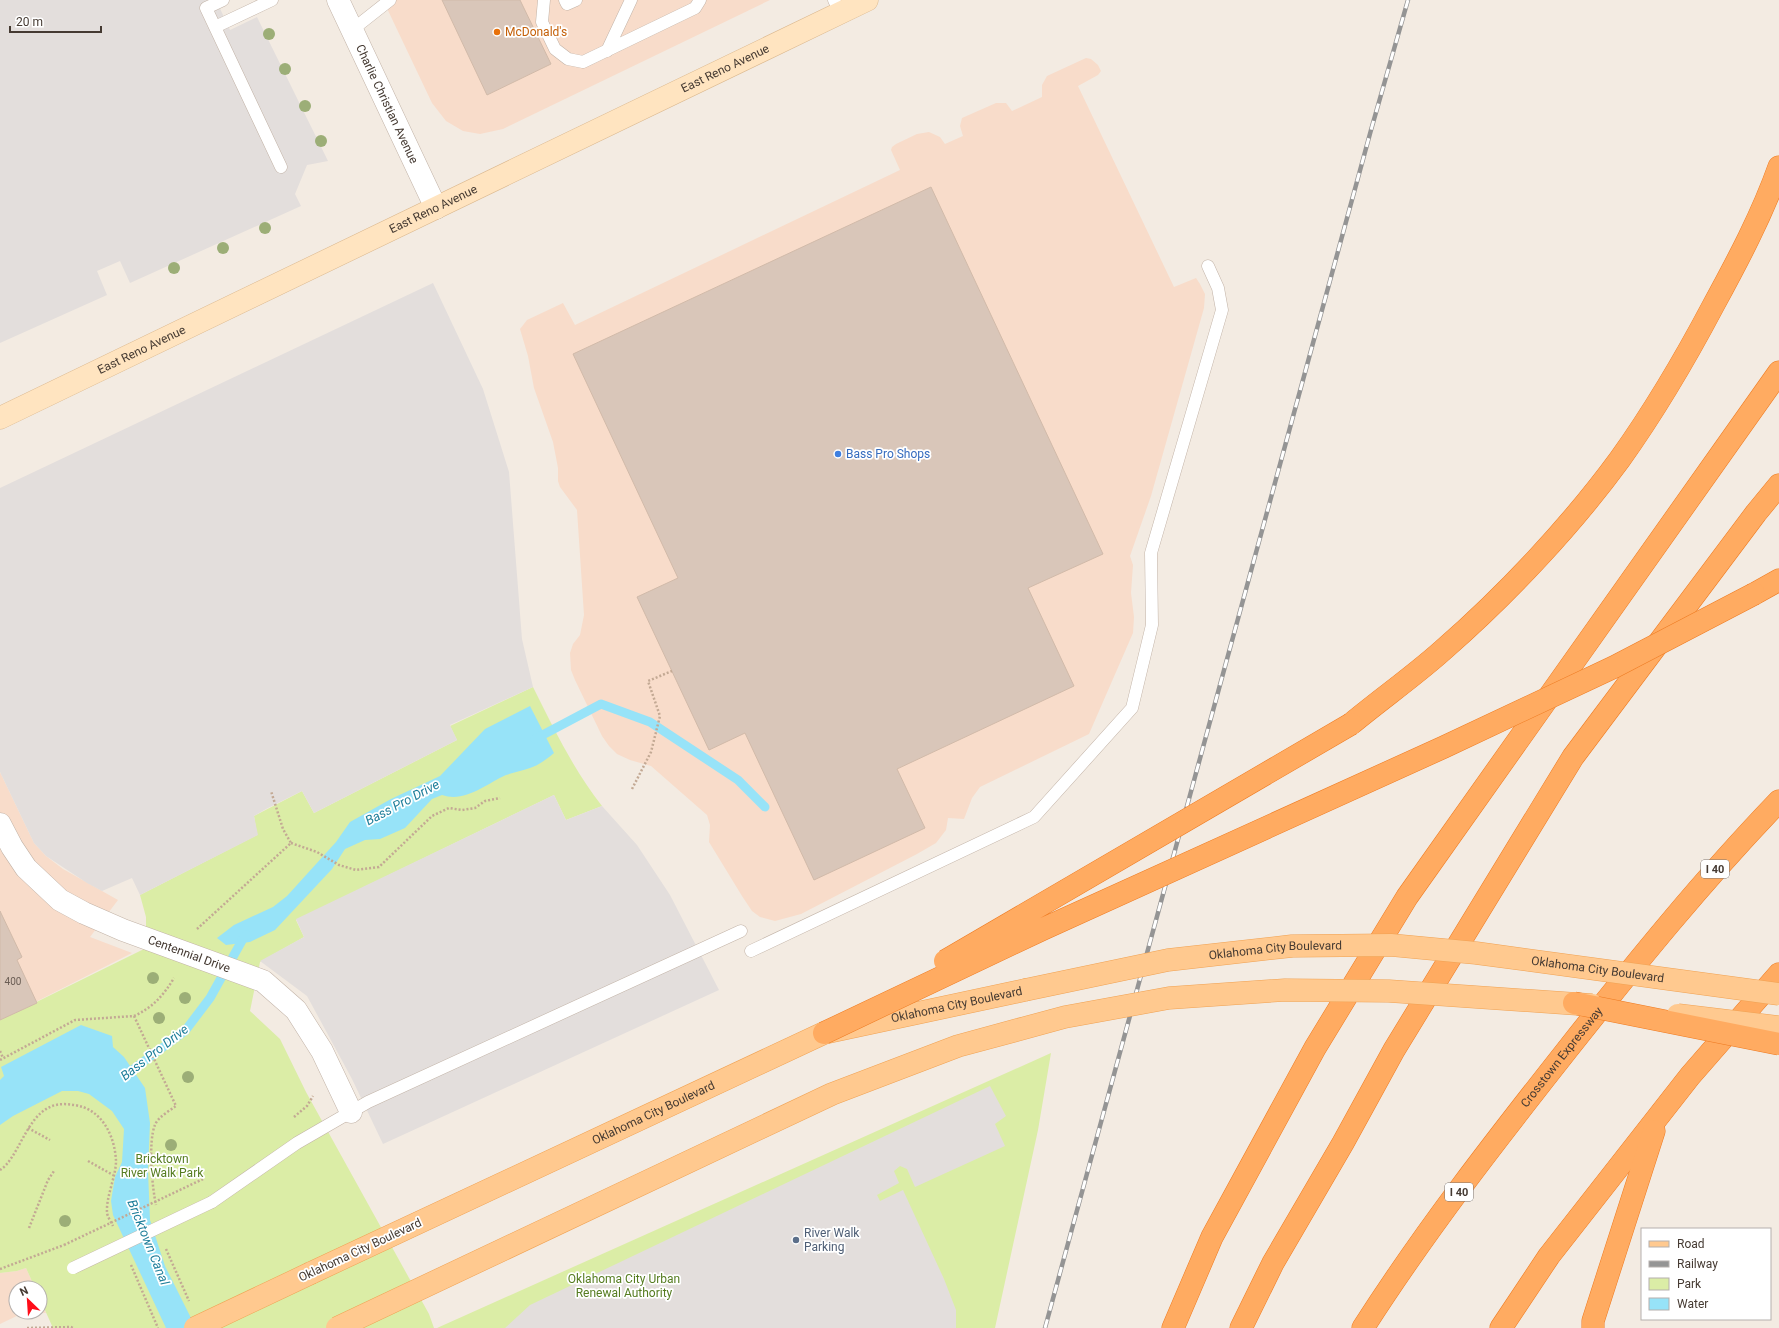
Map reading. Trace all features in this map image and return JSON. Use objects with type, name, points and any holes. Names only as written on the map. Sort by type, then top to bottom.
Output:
[{"type":"highway","points":[[824,1033],[1351,724],[1443,651],[1503,593],[1567,524],[1619,460],[1647,420],[1682,364],[1732,272],[1773,184],[1779,167]]},
{"type":"highway","points":[[1173,1328],[1220,1224],[1315,1048],[1407,897],[1779,372]]},
{"type":"highway","points":[[1241,1328],[1273,1263],[1343,1143],[1394,1050],[1573,757],[1756,513],[1779,485]]},
{"type":"highway","points":[[824,1033],[1043,929],[1444,747],[1614,667],[1779,580]]},
{"type":"highway","name":"Crosstown Expressway","points":[[1364,1328],[1381,1300],[1489,1150],[1574,1041],[1654,940],[1735,846],[1779,801]]},
{"type":"highway","points":[[1501,1328],[1549,1256],[1690,1076],[1779,974]]},
{"type":"highway","points":[[1574,1003],[1779,1044]]},
{"type":"highway","points":[[1593,1328],[1593,1321],[1658,1117]]},
{"type":"main road","name":"East Reno Avenue","points":[[0,418],[436,208],[837,6],[867,0]]},
{"type":"main road","name":"Oklahoma City Boulevard","points":[[195,1328],[824,1033],[1168,960],[1292,946],[1391,945],[1453,951],[1779,994]]},
{"type":"main road","points":[[337,1328],[832,1094],[958,1046],[1064,1017],[1169,998],[1285,990],[1388,991],[1502,1000],[1574,1003],[1779,1027]]},
{"type":"street","name":"Charlie Christian Avenue","points":[[338,0],[436,208]]},
{"type":"street","name":"Centennial Drive","points":[[0,824],[12,847],[26,868],[60,900],[84,914],[123,930],[263,981],[296,1010],[322,1051],[351,1112]]},
{"type":"lane","points":[[223,0],[206,8],[281,167]]},
{"type":"lane","points":[[215,27],[272,0]]},
{"type":"lane","points":[[352,30],[390,0]]},
{"type":"lane","points":[[544,0],[542,22],[555,49],[568,59],[583,62],[695,8],[700,0]]},
{"type":"lane","points":[[565,0],[567,4],[576,0]]},
{"type":"lane","points":[[607,51],[631,0]]},
{"type":"lane","points":[[751,951],[1034,817],[1132,708],[1152,625],[1151,553],[1222,310],[1218,288],[1208,266]]},
{"type":"lane","points":[[73,1268],[212,1202],[297,1143],[368,1102],[741,931]]},
{"type":"path","points":[[632,789],[652,752],[660,716],[648,681],[672,671]]},
{"type":"path","points":[[271,791],[283,829],[291,843],[317,852],[339,865],[356,870],[379,867],[432,816],[449,808],[462,810],[475,808],[485,801],[500,798]]},
{"type":"path","points":[[192,933],[291,843]]},
{"type":"path","points":[[0,1051],[2,1059],[75,1020],[134,1016],[154,1004],[168,989],[176,974]]},
{"type":"path","points":[[134,1016],[168,1088]]},
{"type":"path","points":[[288,1122],[307,1106],[313,1093]]},
{"type":"path","points":[[0,1170],[15,1151],[28,1128],[47,1108],[61,1104],[76,1105],[89,1109],[101,1118],[110,1134],[116,1162],[107,1213],[116,1233]]},
{"type":"path","points":[[28,1128],[50,1140]]},
{"type":"path","points":[[88,1161],[113,1175]]},
{"type":"path","points":[[29,1228],[48,1180],[54,1171]]},
{"type":"path","points":[[0,1269],[64,1245],[210,1176]]},
{"type":"path","points":[[129,1260],[158,1328]]},
{"type":"path","points":[[27,1328],[73,1328]]},
{"type":"shaded area","points":[[0,0],[216,0],[230,30],[257,17],[328,161],[307,165],[295,194],[301,206],[130,283],[120,261],[97,271],[107,295],[0,343]]},
{"type":"shaded area","points":[[383,0],[770,0],[503,129],[480,134],[463,131],[446,121],[432,103]]},
{"type":"shaded area","points":[[1086,58],[1091,59],[1098,65],[1101,71],[1098,75],[1078,86],[1174,287],[1196,278],[1205,294],[1204,308],[1151,496],[1130,556],[1133,565],[1131,593],[1134,617],[1133,633],[1089,734],[980,787],[972,798],[964,819],[948,818],[946,830],[936,843],[917,854],[801,914],[775,921],[760,917],[752,911],[709,842],[710,825],[707,815],[651,766],[630,760],[617,754],[609,746],[602,736],[575,680],[571,670],[570,653],[573,644],[580,635],[584,615],[577,510],[560,487],[558,481],[558,468],[553,442],[534,388],[528,356],[520,329],[527,320],[563,303],[575,325],[900,170],[891,150],[896,144],[917,134],[929,132],[940,137],[945,144],[963,136],[960,126],[962,118],[996,103],[1006,103],[1012,111],[1042,97],[1042,85],[1047,76]]},
{"type":"shaded area","points":[[433,283],[483,389],[509,472],[522,639],[533,687],[450,725],[457,740],[314,813],[302,791],[266,809],[254,816],[258,835],[140,895],[132,878],[102,891],[87,883],[46,856],[34,843],[0,772],[0,488]]},
{"type":"shaded area","points":[[0,772],[34,843],[46,856],[63,869],[118,900],[90,937],[132,953],[0,1020]]},
{"type":"shaded area","points":[[554,795],[566,820],[602,806],[637,845],[670,895],[719,990],[383,1144],[352,1079],[307,996],[260,961],[304,937],[296,919]]},
{"type":"shaded area","name":"River Walk Parking","points":[[990,1086],[1006,1116],[995,1124],[1005,1146],[915,1187],[907,1169],[900,1166],[894,1171],[899,1183],[877,1195],[880,1201],[903,1190],[944,1279],[956,1310],[956,1328],[505,1328],[530,1305]]},
{"type":"shaded area","points":[[26,1268],[31,1280],[8,1280],[8,1320],[0,1324],[0,1273],[17,1271]]},
{"type":"green space","name":"Bricktown River Walk Park","points":[[533,687],[573,763],[602,806],[566,820],[554,795],[296,920],[304,937],[260,962],[250,1011],[280,1039],[306,1092],[429,1314],[434,1328],[53,1328],[48,1317],[48,1280],[31,1280],[26,1268],[17,1271],[0,1273],[0,1020],[146,948],[146,917],[140,895],[257,835],[254,816],[302,791],[314,813],[457,740],[450,726]]},
{"type":"green space","name":"River Walk Parking","points":[[1051,1053],[1038,1130],[995,1328],[437,1328]]},
{"type":"water","points":[[530,706],[554,753],[546,760],[533,767],[506,775],[467,795],[451,797],[442,795],[432,799],[405,828],[380,839],[365,840],[345,849],[332,869],[275,930],[250,942],[226,945],[217,938],[234,925],[273,907],[287,896],[336,842],[350,822],[391,799],[440,776],[485,729]]},
{"type":"water","name":"Bricktown Canal","points":[[81,1025],[112,1036],[113,1047],[124,1057],[145,1088],[150,1123],[148,1171],[150,1220],[165,1266],[196,1328],[166,1328],[113,1215],[111,1201],[115,1177],[122,1162],[124,1129],[112,1111],[89,1094],[78,1091],[62,1091],[13,1116],[0,1125],[0,1080],[4,1076],[1,1067]]},
{"type":"building","name":"McDonald's","points":[[442,0],[520,0],[551,64],[487,95]]},
{"type":"building","name":"Bass Pro Shops","points":[[931,187],[1103,554],[1028,588],[1074,686],[897,769],[925,828],[814,880],[745,733],[709,750],[637,597],[678,578],[573,354]]},
{"type":"building","points":[[0,911],[22,957],[17,960],[37,1003],[0,1020]]},
{"type":"waterway","name":"Bass Pro Drive","points":[[535,739],[601,704],[650,722],[738,780],[765,807]]},
{"type":"waterway","name":"Bass Pro Drive","points":[[124,1076],[185,1031],[210,998],[244,937],[247,935]]},
{"type":"railway","points":[[1045,1328],[1371,130],[1408,0]]},
{"type":"place","name":"McDonald's","points":[[497,32]]},
{"type":"place","name":"Bass Pro Shops","points":[[838,454]]},
{"type":"place","name":"River Walk Parking","points":[[796,1240]]},
{"type":"park label","name":"Oklahoma City Urban Renewal Authority","points":[[624,1286]]}]
